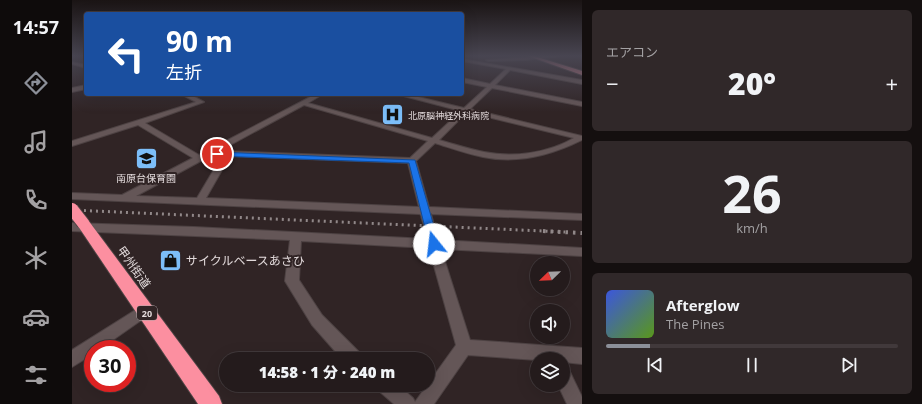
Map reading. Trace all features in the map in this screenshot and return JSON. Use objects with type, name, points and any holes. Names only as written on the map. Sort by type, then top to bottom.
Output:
[{"type":"highway","name":"甲州街道","points":[[72,209],[81,226],[145,310],[211,404]]},
{"type":"street","points":[[208,153],[227,155],[412,161],[502,75]]},
{"type":"street","points":[[542,75],[582,82]]},
{"type":"street","points":[[464,80],[582,104]]},
{"type":"street","points":[[72,90],[84,87]]},
{"type":"street","points":[[72,144],[201,102],[188,96]]},
{"type":"street","points":[[123,198],[316,96]]},
{"type":"street","points":[[407,96],[581,138]]},
{"type":"street","points":[[303,103],[484,155],[510,157],[547,152],[569,145],[581,138]]},
{"type":"street","points":[[139,122],[198,158]]},
{"type":"street","points":[[200,201],[227,155]]},
{"type":"street","points":[[336,169],[338,159]]},
{"type":"street","points":[[412,161],[464,347]]},
{"type":"street","points":[[72,196],[426,212],[582,217]]},
{"type":"street","points":[[81,226],[296,236],[433,240],[581,253]]},
{"type":"street","points":[[296,236],[292,281],[317,320],[346,352]]},
{"type":"street","points":[[72,359],[145,310]]},
{"type":"street","points":[[464,347],[530,354]]},
{"type":"street","points":[[423,404],[464,347]]},
{"type":"street","points":[[570,356],[582,356]]},
{"type":"street","points":[[570,391],[576,404]]},
{"type":"street","points":[[393,392],[407,404]]},
{"type":"railway","points":[[72,210],[546,231]]},
{"type":"railway","points":[[546,231],[565,232]]},
{"type":"railway","points":[[546,231],[582,233]]},
{"type":"place","name":"北原脳神経外科病院","points":[[392,115]]},
{"type":"place","name":"南原台保育園","points":[[146,158]]},
{"type":"place","name":"サイクルベースあさひ","points":[[171,260]]},
{"type":"route","points":[[217,154],[412,161],[434,244]]}]
